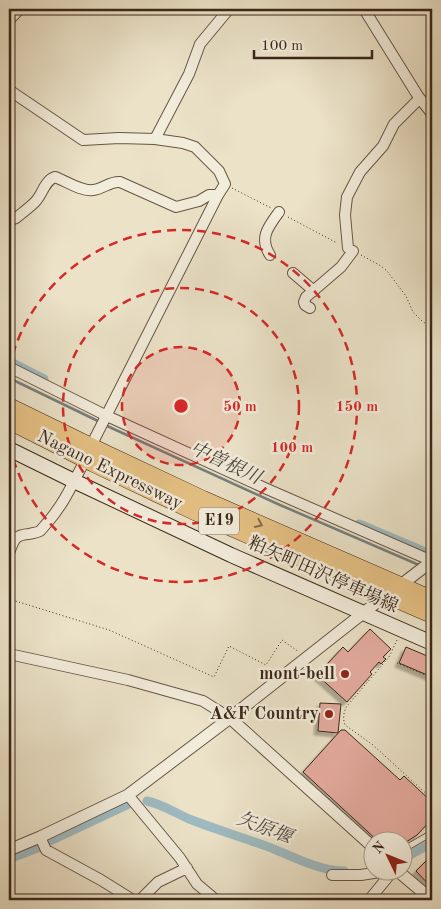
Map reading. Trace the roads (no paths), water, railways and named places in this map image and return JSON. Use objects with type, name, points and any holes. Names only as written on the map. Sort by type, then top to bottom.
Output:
[{"type":"highway","name":"Nagano Expressway","points":[[9,407],[203,500],[432,600]]},
{"type":"highway","name":"Nagano Expressway","points":[[9,420],[197,512],[432,614]]},
{"type":"main road","name":"粕矢町田沢停車場線","points":[[9,449],[231,555],[432,643]]},
{"type":"street","points":[[9,20],[20,9]]},
{"type":"street","points":[[155,139],[189,74],[200,44],[229,9]]},
{"type":"street","points":[[364,9],[419,98],[432,114]]},
{"type":"street","points":[[9,90],[84,140],[119,138],[155,139],[183,143],[195,147],[219,171],[225,184],[94,440]]},
{"type":"street","points":[[310,308],[305,305],[306,298],[341,266],[350,250],[345,215],[347,197],[360,172],[383,146],[394,124],[419,98]]},
{"type":"street","points":[[9,216],[13,219],[16,218],[35,202],[48,182],[55,177],[86,190],[96,190],[111,182],[120,182],[176,207],[199,201],[209,195],[218,195]]},
{"type":"street","points":[[270,256],[264,242],[265,234],[279,212]]},
{"type":"street","points":[[293,273],[314,291]]},
{"type":"street","points":[[9,367],[107,416],[432,561],[406,581]]},
{"type":"street","points":[[9,553],[17,536],[36,533],[52,517],[67,497],[82,466]]},
{"type":"street","points":[[9,850],[128,794],[230,718],[381,599]]},
{"type":"street","points":[[9,654],[128,680],[203,701],[230,718],[364,839]]},
{"type":"street","points":[[128,794],[180,858],[197,884],[216,900]]},
{"type":"street","points":[[40,837],[46,850],[134,900]]},
{"type":"street","points":[[140,900],[158,882],[187,868]]},
{"type":"street","points":[[332,874],[364,875]]},
{"type":"street","points":[[369,900],[384,882]]},
{"type":"street","points":[[411,882],[432,900]]},
{"type":"lane","points":[[414,843],[432,833]]},
{"type":"waterway","points":[[9,361],[44,379]]},
{"type":"waterway","name":"中曽根川","points":[[9,378],[100,422]]},
{"type":"waterway","name":"中曽根川","points":[[105,425],[280,505],[419,565]]},
{"type":"waterway","points":[[359,524],[430,554]]},
{"type":"waterway","name":"矢原堰","points":[[147,801],[163,806],[189,819],[266,846],[304,862],[344,871]]},
{"type":"waterway","name":"矢原堰","points":[[46,843],[131,803]]},
{"type":"waterway","name":"矢原堰","points":[[414,853],[432,843]]},
{"type":"waterway","name":"矢原堰","points":[[9,859],[40,847]]},
{"type":"place","name":"mont-bell","points":[[345,674]]},
{"type":"place","name":"A&F Country","points":[[329,714]]}]
